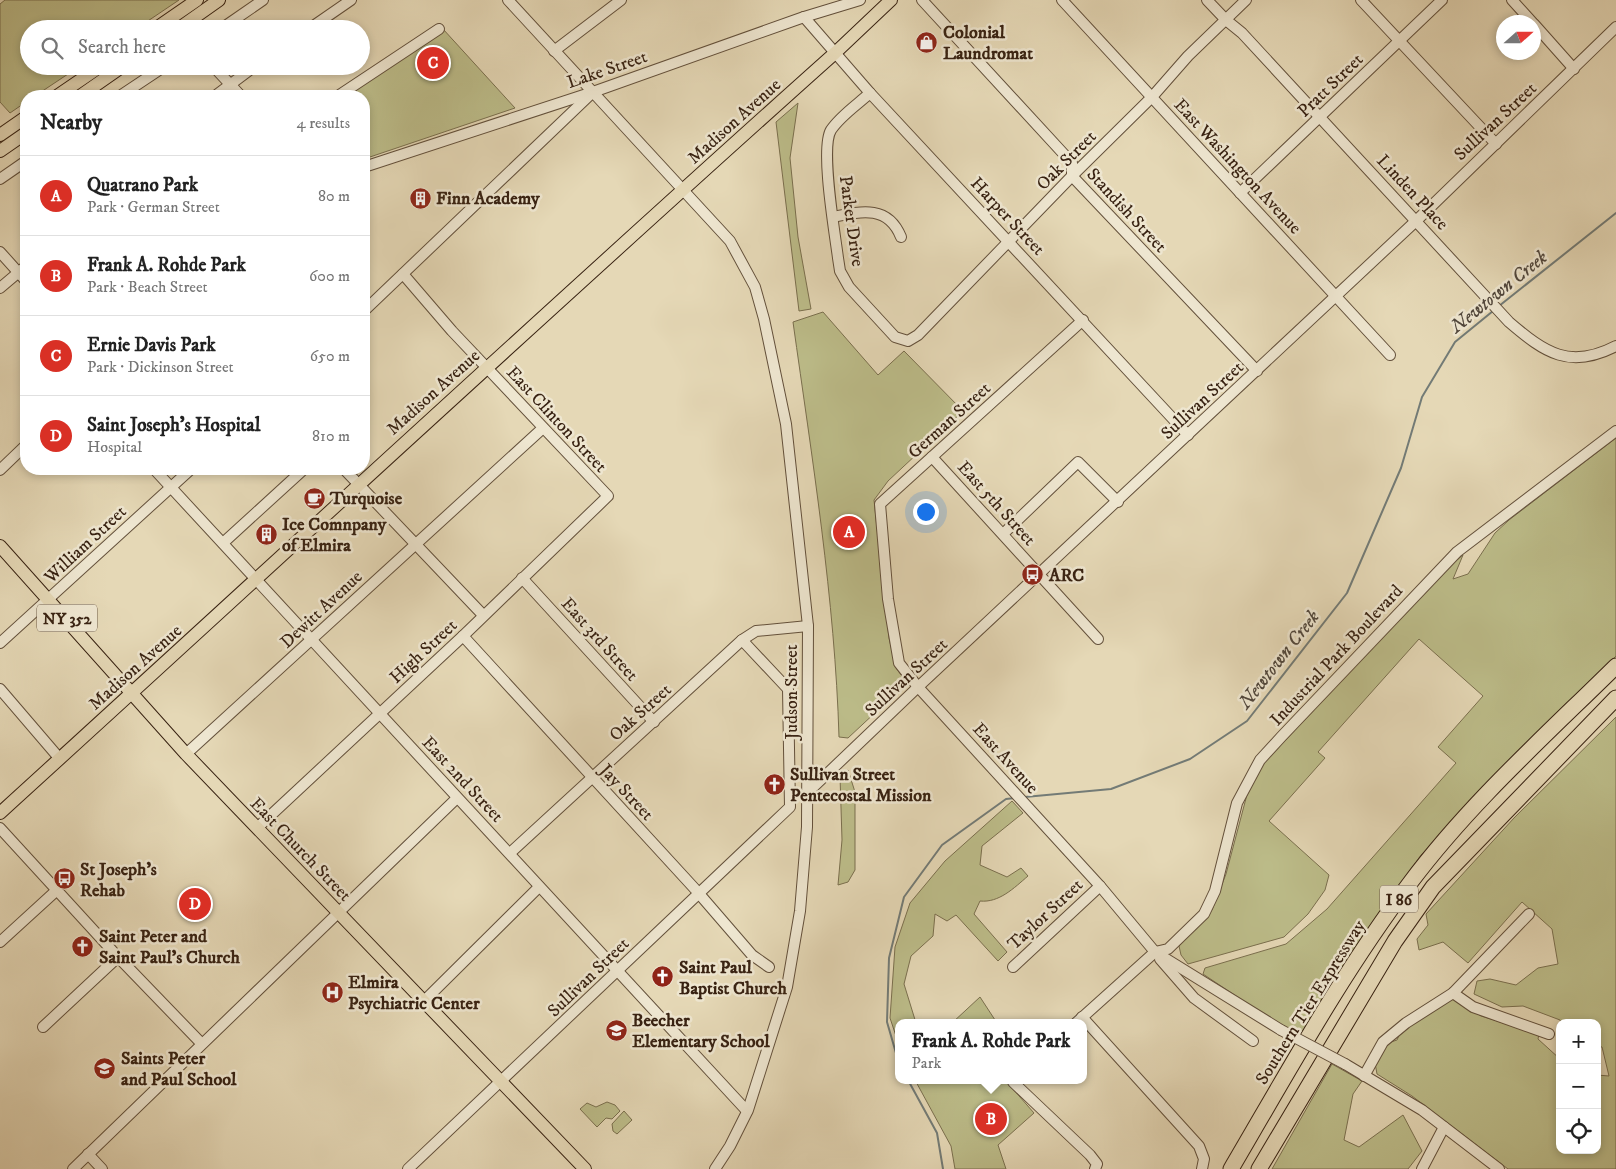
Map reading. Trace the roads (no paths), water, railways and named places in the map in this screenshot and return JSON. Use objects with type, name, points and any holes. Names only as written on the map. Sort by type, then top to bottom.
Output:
[{"type":"highway","name":"Southern Tier Expressway","points":[[1231,1169],[1333,997],[1410,882],[1472,809],[1616,666]]},
{"type":"highway","name":"I 86","points":[[1259,1169],[1390,949],[1433,887],[1616,698]]},
{"type":"main road","points":[[168,20],[198,0]]},
{"type":"main road","points":[[191,20],[219,0]]},
{"type":"main road","name":"Madison Avenue","points":[[370,472],[836,53],[891,0]]},
{"type":"main road","points":[[66,90],[88,75]]},
{"type":"main road","points":[[89,90],[110,75]]},
{"type":"main road","points":[[0,136],[20,121]]},
{"type":"main road","points":[[0,151],[20,137]]},
{"type":"main road","name":"Madison Avenue","points":[[0,813],[256,580],[367,475]]},
{"type":"main road","name":"East Church Street","points":[[0,546],[50,599],[186,754],[585,1169]]},
{"type":"street","points":[[234,20],[263,0]]},
{"type":"street","points":[[330,0],[338,9]]},
{"type":"street","points":[[322,20],[350,0]]},
{"type":"street","points":[[508,0],[683,191]]},
{"type":"street","points":[[554,51],[621,0]]},
{"type":"street","name":"Lake Street","points":[[370,165],[593,92],[804,17],[860,0]]},
{"type":"street","name":"Standish Street","points":[[922,0],[1072,163],[1072,176],[1256,371]]},
{"type":"street","name":"East Washington Avenue","points":[[1062,0],[1390,354]]},
{"type":"street","name":"Linden Place","points":[[1207,0],[1226,20],[1242,33],[1321,116],[1509,322],[1536,345],[1560,356],[1584,358],[1616,346]]},
{"type":"street","name":"Oak Street","points":[[908,341],[918,335],[1009,240],[1152,97],[1188,56],[1246,0]]},
{"type":"street","points":[[1361,0],[1496,144]]},
{"type":"street","name":"Pratt Street","points":[[1240,193],[1442,0]]},
{"type":"street","points":[[1512,0],[1526,15]]},
{"type":"street","name":"Harper Street","points":[[804,17],[870,93],[1009,240],[1188,435]]},
{"type":"street","name":"Sullivan Street","points":[[806,794],[1417,220],[1616,27]]},
{"type":"street","points":[[370,75],[440,28]]},
{"type":"street","points":[[1541,32],[1574,69]]},
{"type":"street","points":[[129,90],[151,75]]},
{"type":"street","points":[[222,75],[236,90]]},
{"type":"street","points":[[222,90],[242,75]]},
{"type":"street","points":[[347,90],[370,75]]},
{"type":"street","points":[[370,305],[593,92]]},
{"type":"street","name":"Parker Drive","points":[[870,93],[832,129],[827,138],[833,217],[840,271],[843,278],[895,337],[908,341]]},
{"type":"street","points":[[0,179],[20,165]]},
{"type":"street","name":"Judson Street","points":[[683,191],[730,240],[755,287],[779,385],[786,424],[808,626],[804,884],[787,987],[747,1111],[730,1146],[715,1169]]},
{"type":"street","points":[[833,217],[856,212],[881,213],[896,225],[901,238]]},
{"type":"street","points":[[0,252],[20,267]]},
{"type":"street","points":[[0,288],[20,271]]},
{"type":"street","name":"East Clinton Street","points":[[403,274],[486,367],[608,496]]},
{"type":"street","name":"German Street","points":[[884,563],[880,504],[1082,320]]},
{"type":"street","name":"Dewitt Avenue","points":[[186,754],[543,428]]},
{"type":"street","name":"Industrial Park Boulevard","points":[[1080,1019],[1155,952],[1168,949],[1204,914],[1215,891],[1237,803],[1260,760],[1457,552],[1616,431]]},
{"type":"street","points":[[0,470],[20,451]]},
{"type":"street","name":"East 5th Street","points":[[932,456],[1098,639]]},
{"type":"street","points":[[1003,534],[1078,462],[1118,502]]},
{"type":"street","name":"East 2nd Street","points":[[160,475],[747,1111]]},
{"type":"street","name":"William Street","points":[[0,643],[184,475]]},
{"type":"street","points":[[222,543],[297,475]]},
{"type":"street","points":[[350,475],[483,615]]},
{"type":"street","name":"High Street","points":[[257,828],[463,636],[608,496]]},
{"type":"street","name":"East Avenue","points":[[884,563],[899,663],[918,687],[1100,886],[1194,998],[1253,1041]]},
{"type":"street","name":"East 3rd Street","points":[[522,578],[654,722]]},
{"type":"street","name":"Oak Street","points":[[510,853],[742,640],[756,631],[808,626]]},
{"type":"street","name":"Jay Street","points":[[463,636],[698,893],[752,955],[769,967]]},
{"type":"street","name":"Sullivan Street","points":[[408,1169],[790,807],[788,689],[742,640]]},
{"type":"street","points":[[0,689],[60,759]]},
{"type":"street","points":[[73,1169],[201,1043],[340,914],[457,798]]},
{"type":"street","points":[[0,828],[118,957],[201,1043]]},
{"type":"street","name":"Taylor Street","points":[[1013,967],[1100,886]]},
{"type":"street","points":[[424,1001],[539,887]]},
{"type":"street","points":[[0,942],[57,890]]},
{"type":"street","points":[[1364,1076],[1383,1042],[1406,1023],[1453,993],[1528,914]]},
{"type":"street","name":"East Avenue","points":[[1155,952],[1282,1030],[1414,1104],[1499,1169]]},
{"type":"street","points":[[44,1028],[118,957]]},
{"type":"street","points":[[1453,993],[1473,1006],[1548,1034]]},
{"type":"street","points":[[1087,1028],[1199,1146],[1204,1159],[1202,1169]]},
{"type":"street","points":[[1015,1084],[1090,1155],[1096,1162],[1095,1169]]},
{"type":"street","points":[[1422,1169],[1448,1130]]},
{"type":"street","points":[[88,1154],[102,1169]]},
{"type":"waterway","name":"Newtown Creek","points":[[1499,306],[1616,213]]},
{"type":"waterway","name":"Newtown Creek","points":[[1025,797],[1111,789],[1190,759],[1247,721],[1347,593],[1401,468],[1422,397],[1455,342],[1493,311]]},
{"type":"waterway","name":"Newtown Creek","points":[[895,1050],[887,1022],[889,958],[904,897],[942,845],[1006,799],[1015,798]]},
{"type":"waterway","name":"Newtown Creek","points":[[910,1084],[937,1133],[943,1169]]},
{"type":"place","name":"Colonial Laundromat","points":[[927,42]]},
{"type":"place","name":"Ernie Davis Park","points":[[433,63]]},
{"type":"place","name":"Finn Academy","points":[[420,198]]},
{"type":"place","name":"Turquoise","points":[[314,498]]},
{"type":"place","name":"Quatrano Park","points":[[849,532]]},
{"type":"place","name":"Ice Comnpany of Elmira","points":[[266,534]]},
{"type":"place","name":"ARC","points":[[1033,575]]},
{"type":"place","name":"Sullivan Street Pentecostal Mission","points":[[774,784]]},
{"type":"place","name":"St Joseph's Rehab","points":[[64,879]]},
{"type":"place","name":"Saint Joseph's Hospital","points":[[195,904]]},
{"type":"place","name":"Saint Peter and Saint Paul's Church","points":[[83,946]]},
{"type":"place","name":"Saint Paul Baptist Church","points":[[663,977]]},
{"type":"place","name":"Elmira Psychiatric Center","points":[[332,992]]},
{"type":"place","name":"Beecher Elementary School","points":[[616,1030]]},
{"type":"place","name":"Saints Peter and Paul School","points":[[105,1068]]},
{"type":"place","name":"Frank A. Rohde Park","points":[[991,1119]]}]
